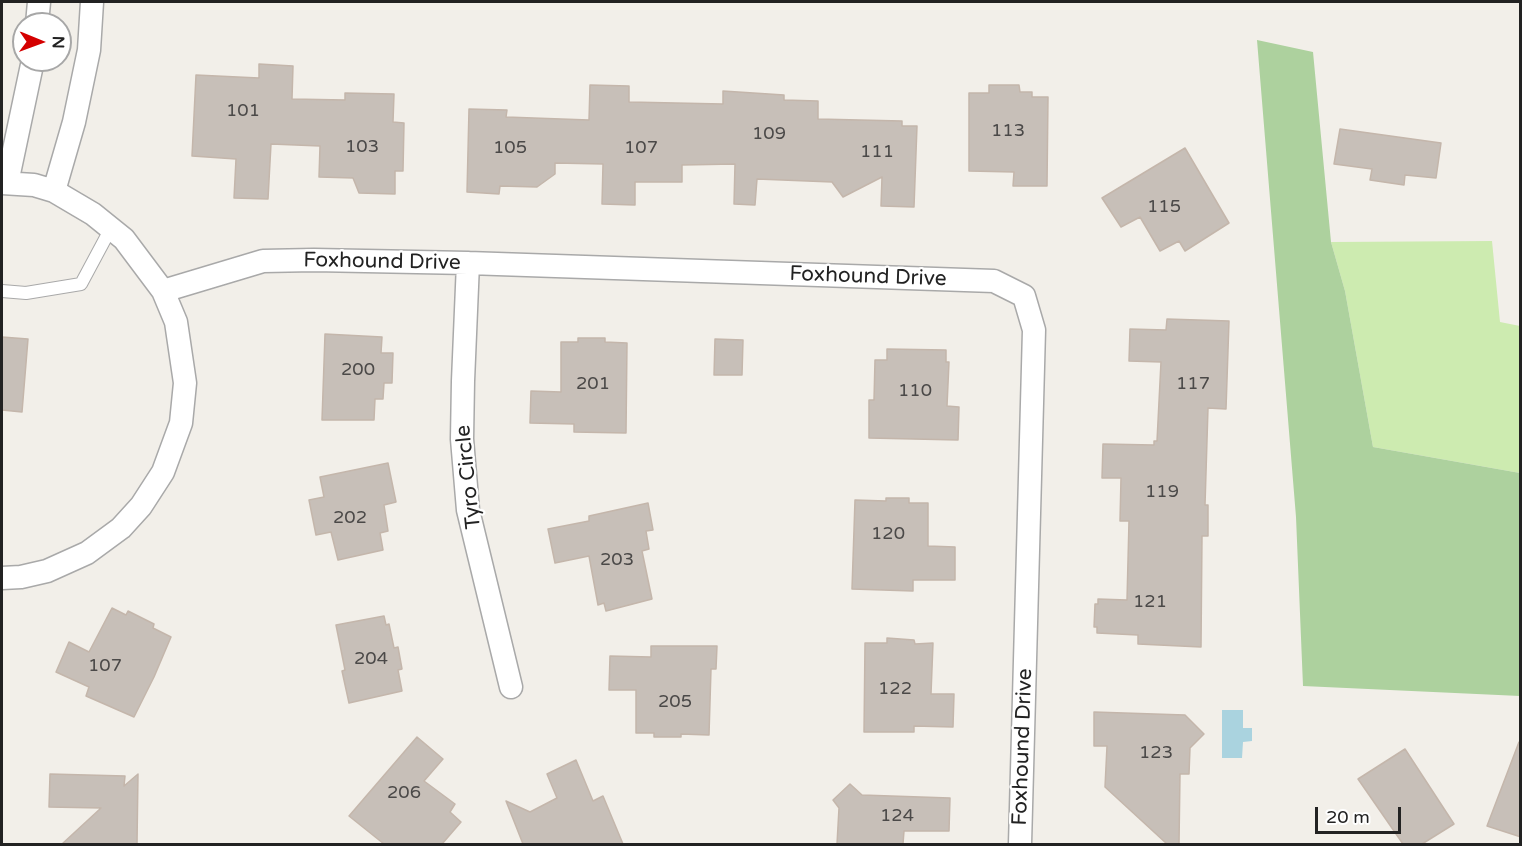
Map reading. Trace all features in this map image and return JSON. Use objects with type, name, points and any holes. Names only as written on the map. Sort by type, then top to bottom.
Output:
[{"type":"street","points":[[54,191],[74,122],[85,70],[89,50],[92,2]]},
{"type":"street","points":[[2,579],[47,571],[87,553],[121,528],[141,506],[163,472],[181,423],[185,382],[176,322],[163,291],[124,239],[93,214],[54,191],[34,185],[4,183],[30,72]]},
{"type":"street","name":"Foxhound Drive","points":[[163,291],[263,261],[314,260],[994,281],[1024,296],[1034,330],[1020,844]]},
{"type":"street","name":"Tyro Circle","points":[[468,263],[462,439],[468,510],[511,687]]},
{"type":"lane","points":[[2,291],[26,293],[81,284],[111,228]]},
{"type":"green space","points":[[1257,40],[1313,52],[1331,242],[1345,291],[1373,447],[1520,473],[1520,696],[1303,686],[1296,517]]},
{"type":"green space","points":[[1492,241],[1500,322],[1520,326],[1520,473],[1373,447],[1345,291],[1331,242]]},
{"type":"water","points":[[1222,710],[1243,710],[1243,728],[1252,728],[1252,741],[1243,742],[1242,758],[1222,758]]},
{"type":"building","points":[[259,64],[293,66],[292,99],[345,100],[345,93],[394,94],[393,122],[404,123],[403,171],[395,171],[395,194],[359,193],[353,178],[319,177],[320,146],[271,144],[268,199],[234,198],[236,159],[192,156],[196,75],[259,78]]},
{"type":"building","points":[[590,85],[629,86],[629,102],[723,104],[723,91],[784,95],[784,100],[818,101],[818,119],[902,121],[902,126],[917,126],[914,207],[881,206],[882,177],[843,197],[832,182],[757,179],[755,205],[734,204],[735,164],[682,165],[682,182],[635,182],[635,205],[602,204],[603,164],[555,163],[555,174],[537,187],[500,186],[499,194],[467,192],[469,109],[507,110],[506,117],[589,120]]},
{"type":"building","points":[[989,85],[1019,85],[1020,92],[1032,92],[1032,97],[1048,97],[1047,186],[1013,186],[1014,172],[969,171],[969,93],[989,93]]},
{"type":"building","points":[[1340,129],[1441,143],[1436,178],[1405,175],[1404,185],[1370,180],[1372,169],[1334,164]]},
{"type":"building","points":[[1185,148],[1229,223],[1185,251],[1179,241],[1160,251],[1140,217],[1121,227],[1102,198]]},
{"type":"building","points":[[1167,319],[1229,321],[1226,409],[1208,408],[1205,505],[1208,505],[1208,536],[1202,536],[1201,647],[1138,644],[1138,635],[1097,633],[1097,627],[1094,627],[1095,604],[1098,604],[1098,599],[1127,600],[1129,521],[1120,521],[1121,478],[1102,478],[1103,444],[1154,445],[1154,441],[1157,441],[1161,362],[1129,361],[1130,329],[1166,330]]},
{"type":"building","points":[[325,334],[382,337],[381,353],[393,353],[392,383],[384,383],[383,399],[375,399],[374,420],[322,420]]},
{"type":"building","points":[[2,337],[28,339],[22,412],[2,410]]},
{"type":"building","points":[[578,338],[605,338],[605,342],[627,343],[626,433],[574,432],[574,424],[530,423],[531,391],[561,392],[561,342],[578,342]]},
{"type":"building","points":[[715,339],[743,340],[742,375],[714,375]]},
{"type":"building","points":[[887,349],[946,350],[946,362],[949,362],[947,406],[959,407],[958,440],[869,438],[869,400],[874,400],[875,360],[887,360]]},
{"type":"building","points":[[388,463],[396,502],[384,505],[388,531],[380,533],[383,550],[338,560],[331,532],[316,535],[309,500],[324,497],[320,477]]},
{"type":"building","points":[[886,498],[909,498],[909,503],[928,503],[928,546],[955,547],[955,580],[913,580],[913,591],[852,589],[855,500],[886,501]]},
{"type":"building","points":[[648,503],[653,530],[646,531],[649,549],[642,551],[652,599],[606,611],[604,603],[598,605],[589,556],[555,563],[548,529],[589,521],[589,516]]},
{"type":"building","points":[[112,608],[126,615],[128,611],[154,624],[153,628],[171,637],[134,717],[86,696],[89,687],[56,672],[69,642],[89,652]]},
{"type":"building","points":[[384,616],[386,625],[389,624],[394,648],[398,647],[402,669],[398,670],[402,691],[349,703],[336,625]]},
{"type":"building","points":[[887,638],[914,640],[915,644],[933,643],[931,694],[954,694],[953,727],[914,726],[914,732],[864,732],[865,643],[887,643]]},
{"type":"building","points":[[651,646],[717,646],[716,669],[711,669],[709,735],[681,734],[681,737],[654,737],[654,733],[636,733],[636,690],[609,690],[610,656],[651,657]]},
{"type":"building","points":[[1094,712],[1185,715],[1204,734],[1190,748],[1189,774],[1180,774],[1179,844],[1167,844],[1105,787],[1107,746],[1094,746]]},
{"type":"building","points":[[417,737],[443,759],[424,781],[455,804],[450,812],[461,822],[442,844],[384,844],[349,816]]},
{"type":"building","points":[[1519,742],[1521,742],[1521,837],[1487,826]]},
{"type":"building","points":[[1405,749],[1454,824],[1422,844],[1403,844],[1358,779]]},
{"type":"building","points":[[576,760],[593,801],[603,796],[623,844],[523,844],[506,801],[530,812],[557,798],[547,774]]},
{"type":"building","points":[[50,774],[125,776],[124,786],[138,774],[137,844],[62,844],[101,808],[49,807]]},
{"type":"building","points":[[850,784],[862,795],[950,798],[949,831],[904,831],[903,844],[837,844],[839,808],[833,800]]}]
